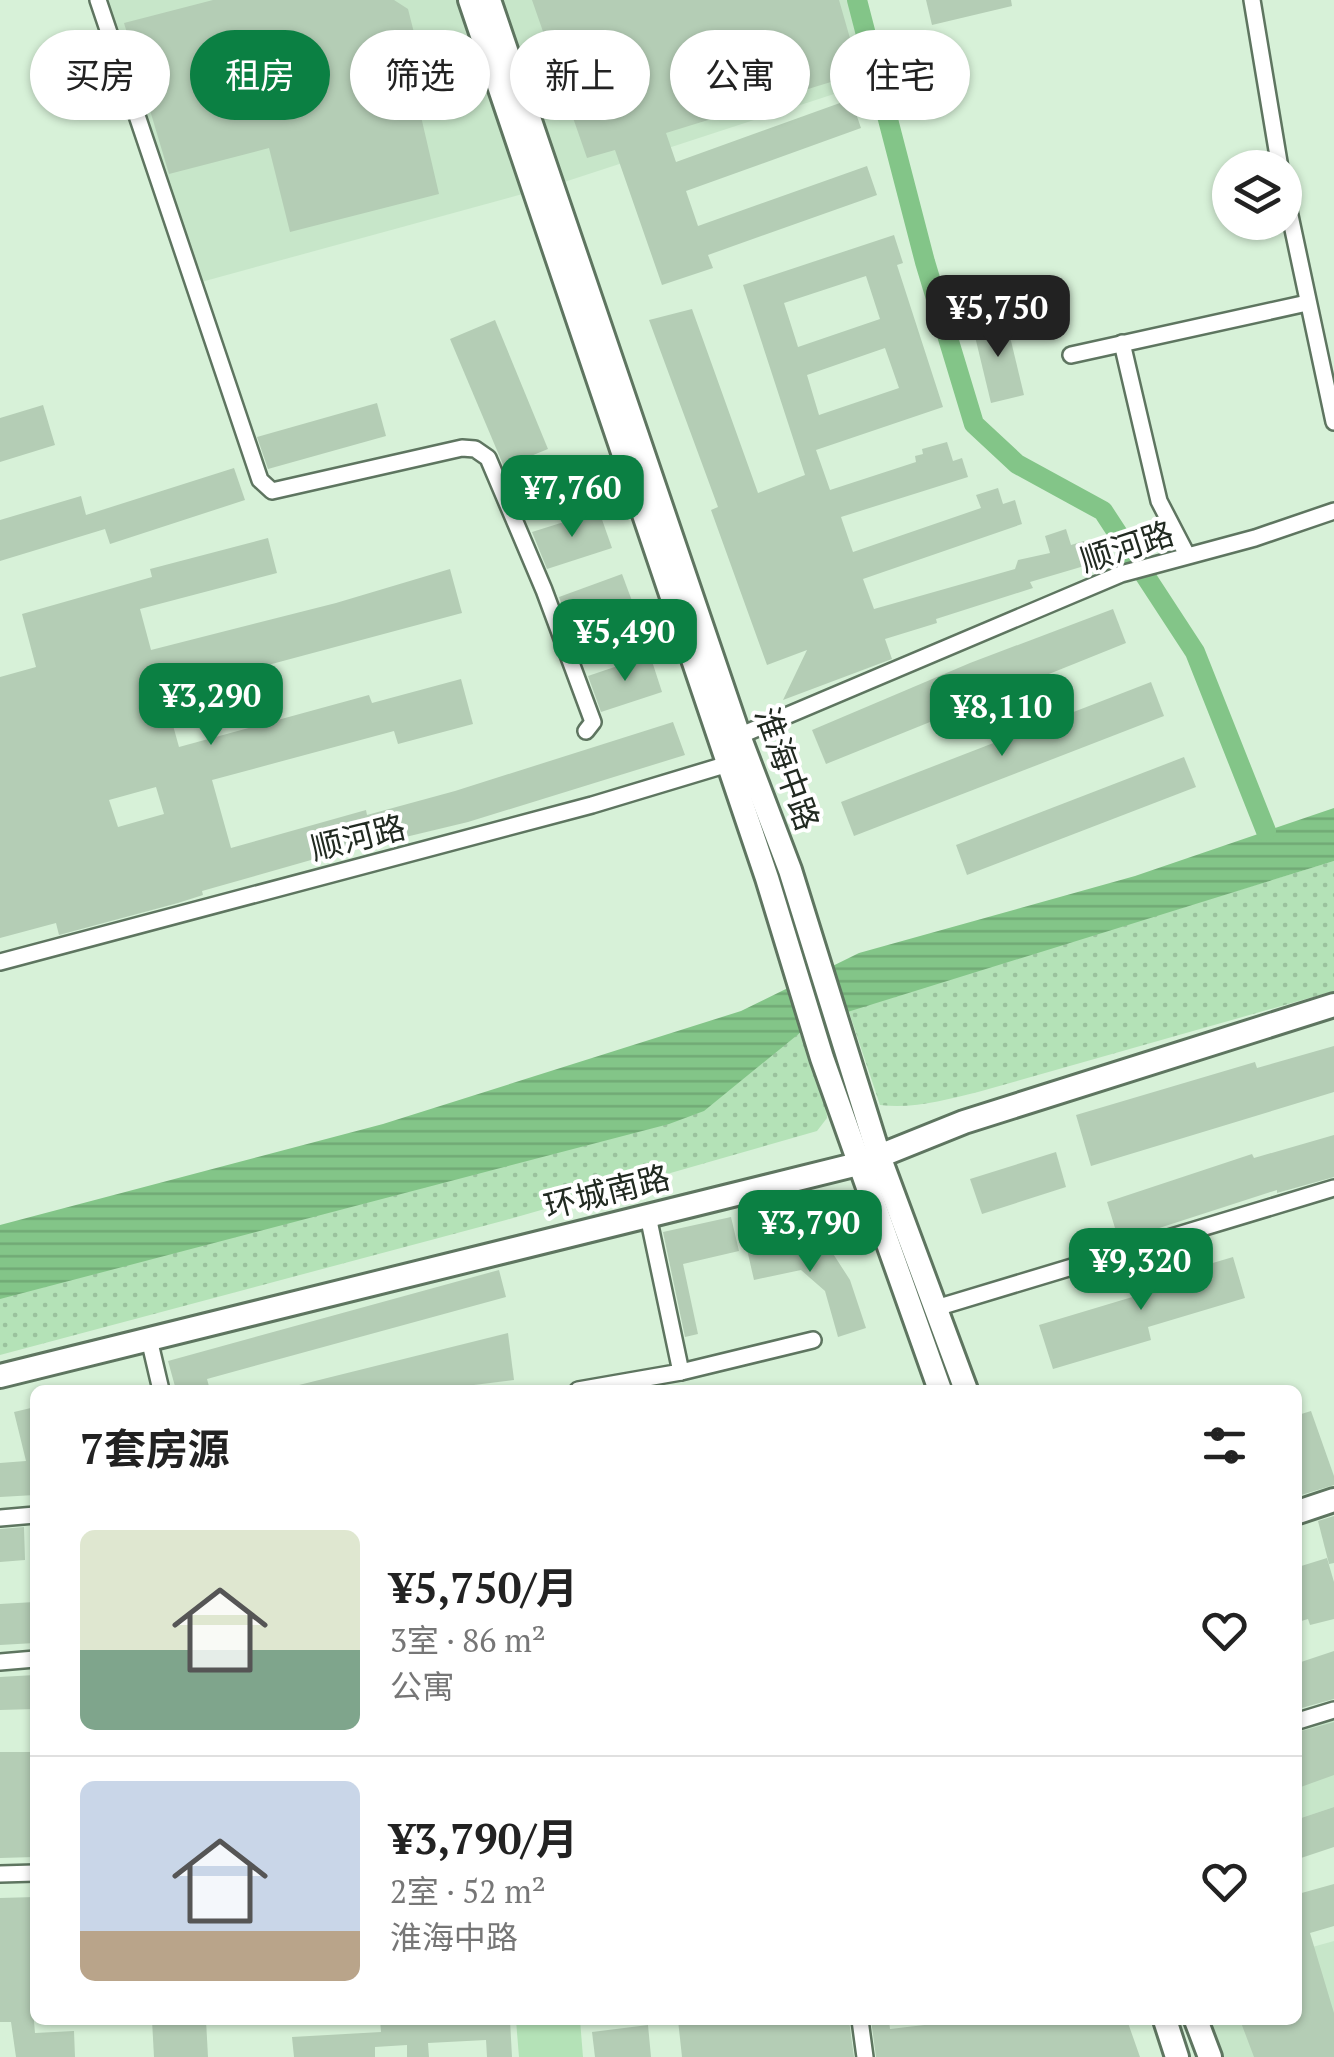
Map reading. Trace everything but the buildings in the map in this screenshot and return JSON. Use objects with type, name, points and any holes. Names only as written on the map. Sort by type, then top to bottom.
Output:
[{"type":"main road","name":"淮海中路","points":[[470,0],[730,748],[790,870],[848,1058],[870,1159],[938,1385]]},
{"type":"main road","name":"淮海中路","points":[[489,0],[730,748],[822,1058],[936,1308],[964,1385]]},
{"type":"main road","name":"环城南路","points":[[0,1376],[870,1159],[964,1122],[1334,1005]]},
{"type":"main road","points":[[1302,1511],[1334,1500]]},
{"type":"main road","points":[[1167,2025],[1177,2057]]},
{"type":"main road","points":[[1198,2025],[1210,2057]]},
{"type":"street","points":[[98,0],[260,480],[272,491],[462,448],[476,449],[488,458],[544,590],[593,722],[586,731]]},
{"type":"street","points":[[1252,0],[1277,150]]},
{"type":"street","points":[[1295,240],[1334,422]]},
{"type":"street","points":[[1071,354],[1307,303]]},
{"type":"street","points":[[1122,343],[1159,501],[1183,557]]},
{"type":"street","name":"顺河路","points":[[0,962],[573,810],[730,748],[1121,574],[1255,538],[1334,511]]},
{"type":"street","points":[[936,1308],[1334,1188]]},
{"type":"street","points":[[648,1216],[681,1372]]},
{"type":"street","points":[[149,1339],[160,1385]]},
{"type":"street","points":[[607,1385],[681,1372],[813,1340]]},
{"type":"street","points":[[0,1518],[30,1515]]},
{"type":"street","points":[[0,1662],[30,1660]]},
{"type":"street","points":[[1302,1721],[1334,1710]]},
{"type":"street","points":[[0,1874],[30,1873]]},
{"type":"street","points":[[861,2025],[865,2057]]},
{"type":"shaded area","points":[[98,0],[857,0],[864,30],[830,30],[830,95],[810,102],[810,30],[670,30],[670,120],[754,120],[552,186],[194,284],[139,120],[170,120],[170,30],[108,30]]},
{"type":"shaded area","points":[[1334,808],[1334,861],[812,1023],[704,1111],[669,1124],[0,1299],[0,1225],[383,1124],[741,1011],[859,953],[1135,876]]},
{"type":"shaded area","points":[[1334,861],[1334,991],[978,1092],[917,1105],[880,1105],[848,1009]]},
{"type":"shaded area","points":[[797,1028],[825,1090],[827,1118],[817,1131],[506,1220],[0,1355],[0,1289]]},
{"type":"shaded area","points":[[1334,1710],[1334,1807],[1302,1818],[1302,1720]]},
{"type":"shaded area","points":[[1334,1941],[1334,2057],[1210,2057],[1198,2025],[1302,2025],[1302,1950]]},
{"type":"shaded area","points":[[516,2025],[580,2025],[583,2057],[519,2057]]},
{"type":"waterway","points":[[857,0],[925,262],[974,424],[1017,464],[1103,511],[1195,652],[1266,831]]}]
